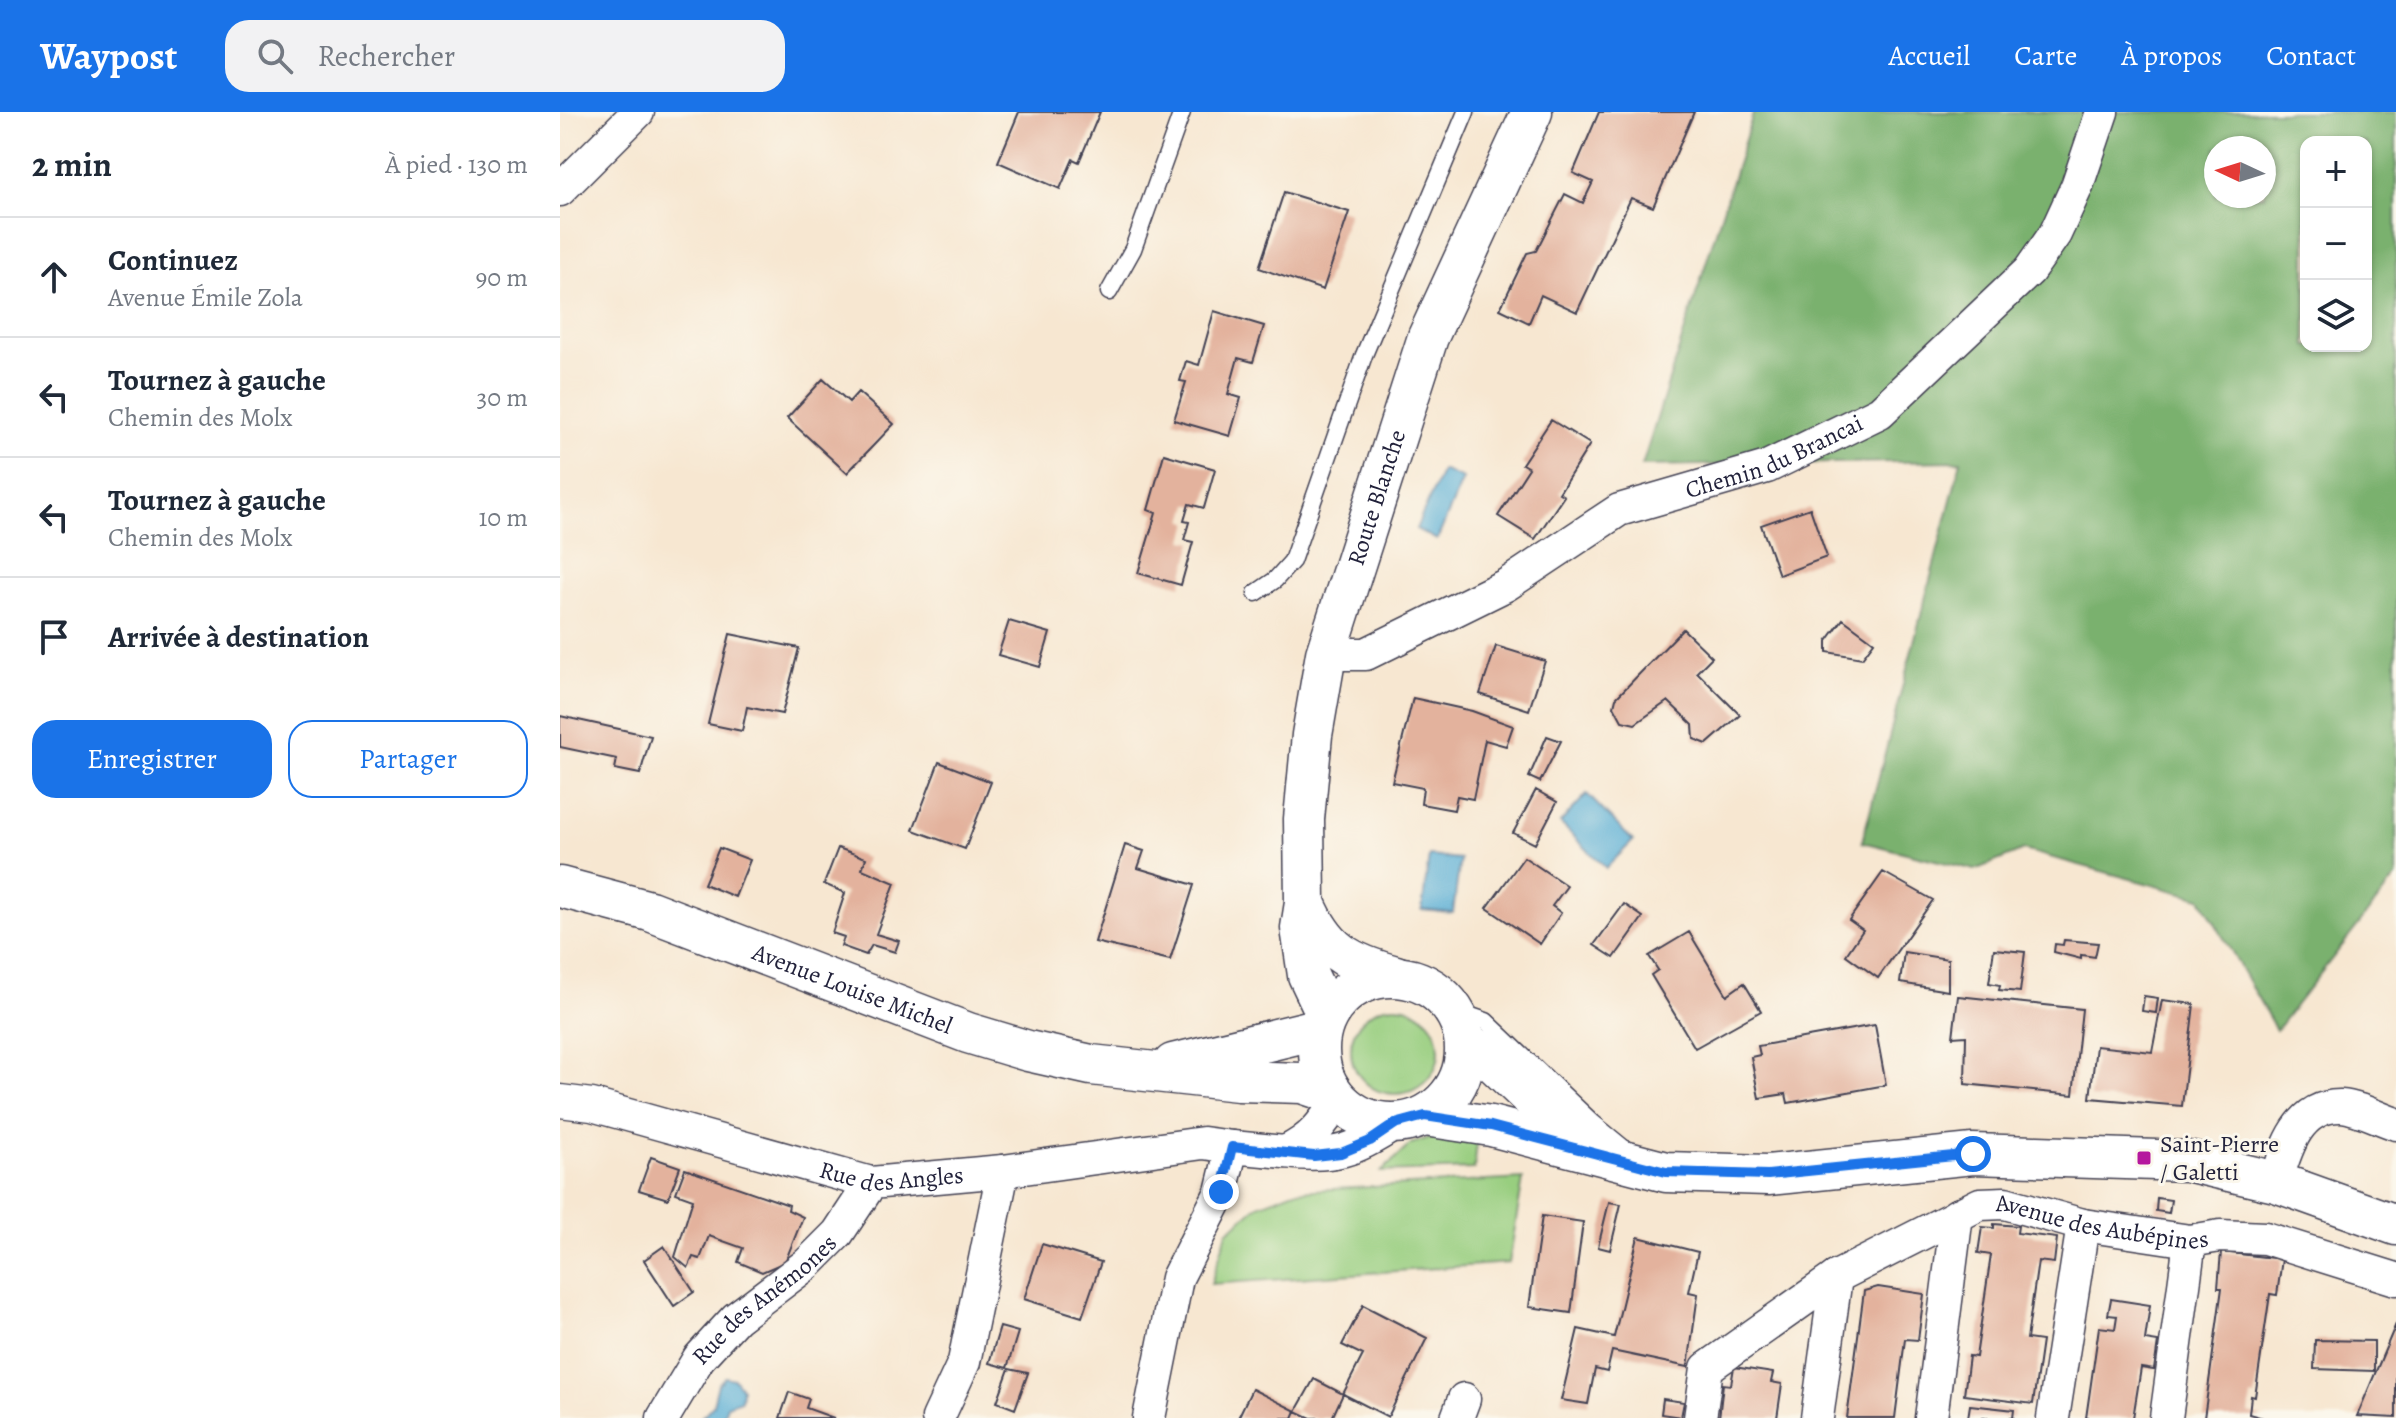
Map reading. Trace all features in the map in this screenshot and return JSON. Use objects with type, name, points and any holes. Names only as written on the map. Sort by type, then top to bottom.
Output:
[{"type":"street","points":[[560,190],[638,112]]},
{"type":"street","name":"Route Blanche","points":[[1324,1022],[1301,946],[1305,903],[1304,819],[1312,735],[1326,654],[1428,337],[1532,112]]},
{"type":"street","name":"Chemin du Brancai","points":[[1326,654],[1366,654],[1506,585],[1619,510],[1767,467],[1880,412],[2029,271],[2055,234],[2077,186],[2102,112]]},
{"type":"street","name":"Avenue Louise Michel","points":[[560,887],[650,911],[968,1033],[1091,1065],[1238,1081],[1302,1083],[1335,1097]]},
{"type":"street","name":"Route Blanche","points":[[1305,903],[1312,921],[1338,955],[1362,967],[1398,976]]},
{"type":"street","points":[[1588,1152],[1490,1059],[1430,987],[1398,976],[1374,978],[1351,988],[1324,1022],[1319,1062],[1335,1097],[1365,1119],[1491,1126],[1588,1152],[1666,1172],[1768,1175],[1988,1154],[2187,1161],[2276,1182],[2396,1225]]},
{"type":"street","name":"Avenue Louise Michel","points":[[1149,1069],[1324,1022]]},
{"type":"street","points":[[1410,1120],[1438,1107],[1457,1084],[1465,1055],[1459,1025]]},
{"type":"street","points":[[1285,1152],[1318,1132],[1335,1097]]},
{"type":"street","name":"Rue des Angles","points":[[560,1101],[592,1105],[871,1183],[1003,1171],[1203,1143],[1314,1156],[1341,1153],[1410,1120]]},
{"type":"street","points":[[2276,1182],[2289,1139],[2303,1121],[2320,1110],[2342,1106],[2396,1124]]},
{"type":"street","points":[[1149,1418],[1177,1278],[1221,1192],[1232,1147]]},
{"type":"street","points":[[938,1418],[964,1362],[1003,1171]]},
{"type":"street","name":"Rue des Anémones","points":[[663,1418],[699,1358],[736,1318],[807,1264],[838,1233],[871,1183]]},
{"type":"street","name":"Avenue des Aubépines","points":[[1700,1418],[1707,1368],[1836,1277],[1980,1204],[2005,1203],[2053,1213],[2083,1225],[2190,1241],[2220,1236],[2265,1238],[2396,1279]]},
{"type":"street","points":[[1931,1418],[1957,1215]]},
{"type":"street","points":[[2053,1418],[2083,1225]]},
{"type":"street","points":[[2166,1418],[2190,1241]]},
{"type":"street","points":[[1817,1418],[1836,1277]]},
{"type":"lane","points":[[1109,292],[1133,249],[1182,112]]},
{"type":"lane","points":[[1256,593],[1275,580],[1292,561],[1364,355],[1466,112]]},
{"type":"lane","points":[[1459,1025],[1486,1021],[1621,1147],[1666,1172]]},
{"type":"green space","points":[[1757,112],[2396,112],[2396,877],[2276,1030],[2201,898],[2024,850],[1975,870],[1862,842],[1961,461],[1642,466],[1753,114]]},
{"type":"green space","points":[[1395,1006],[1420,1013],[1432,1025],[1439,1050],[1432,1075],[1420,1087],[1395,1094],[1370,1087],[1358,1075],[1351,1050],[1358,1025],[1370,1013]]},
{"type":"green space","points":[[1446,1132],[1478,1135],[1474,1169],[1381,1172],[1411,1144]]},
{"type":"green space","points":[[1523,1179],[1509,1263],[1211,1284],[1227,1232],[1258,1205],[1295,1191]]},
{"type":"water","points":[[1442,470],[1463,479],[1437,540],[1416,529]]},
{"type":"water","points":[[1587,794],[1633,841],[1606,868],[1560,823]]},
{"type":"water","points":[[1429,856],[1460,859],[1453,913],[1422,910]]},
{"type":"water","points":[[725,1377],[734,1379],[742,1389],[741,1400],[727,1405],[723,1418],[701,1418],[713,1405],[718,1384]]},
{"type":"building","points":[[1019,112],[1100,112],[1079,162],[1073,159],[1060,189],[998,162]]},
{"type":"building","points":[[1599,112],[1694,112],[1653,207],[1631,198],[1577,312],[1541,295],[1529,323],[1500,309],[1527,253],[1536,251],[1565,194],[1583,203],[1593,182],[1573,173]]},
{"type":"building","points":[[1284,192],[1349,212],[1323,290],[1259,268]]},
{"type":"building","points":[[1214,311],[1264,326],[1253,362],[1238,358],[1228,394],[1241,398],[1230,436],[1174,420],[1186,382],[1180,381],[1186,361],[1199,365]]},
{"type":"building","points":[[823,379],[849,402],[858,392],[894,424],[847,473],[787,418]]},
{"type":"building","points":[[1551,420],[1590,444],[1559,493],[1564,496],[1535,539],[1498,516],[1529,468],[1522,464]]},
{"type":"building","points":[[1164,454],[1215,469],[1204,508],[1189,504],[1184,521],[1189,522],[1184,540],[1193,542],[1181,585],[1138,573],[1156,513],[1148,510]]},
{"type":"building","points":[[1810,508],[1827,557],[1779,575],[1761,525]]},
{"type":"building","points":[[1843,619],[1874,642],[1862,658],[1827,652],[1827,641]]},
{"type":"building","points":[[1009,621],[1050,633],[1040,667],[998,655]]},
{"type":"building","points":[[1683,629],[1712,657],[1697,672],[1740,715],[1707,744],[1694,739],[1693,725],[1668,701],[1635,724],[1622,721],[1614,706],[1616,698]]},
{"type":"building","points":[[730,634],[799,648],[782,714],[747,707],[742,731],[708,724]]},
{"type":"building","points":[[1496,646],[1545,661],[1529,710],[1480,694]]},
{"type":"building","points":[[1413,698],[1472,711],[1513,726],[1506,746],[1485,740],[1473,799],[1457,796],[1454,810],[1421,804],[1423,788],[1392,782]]},
{"type":"building","points":[[560,716],[651,736],[640,774],[615,769],[617,759],[560,747]]},
{"type":"building","points":[[1547,736],[1561,741],[1540,782],[1529,777]]},
{"type":"building","points":[[939,762],[991,782],[965,849],[913,830]]},
{"type":"building","points":[[1536,790],[1557,802],[1535,844],[1513,833]]},
{"type":"building","points":[[1125,845],[1144,851],[1138,868],[1194,885],[1170,960],[1095,942]]},
{"type":"building","points":[[719,848],[750,860],[735,897],[704,884]]},
{"type":"building","points":[[838,848],[866,858],[862,869],[895,883],[876,934],[899,941],[895,952],[872,945],[866,955],[841,946],[844,937],[832,933],[845,893],[824,884]]},
{"type":"building","points":[[1524,857],[1567,886],[1552,906],[1561,913],[1540,944],[1487,908]]},
{"type":"building","points":[[1883,872],[1933,900],[1878,978],[1846,955],[1863,930],[1849,920]]},
{"type":"building","points":[[1624,904],[1643,917],[1614,958],[1594,945]]},
{"type":"building","points":[[1689,932],[1727,995],[1744,983],[1761,1011],[1695,1048],[1651,975],[1658,970],[1649,956]]},
{"type":"building","points":[[2064,940],[2098,943],[2095,957],[2081,955],[2081,959],[2054,952],[2055,944],[2063,945]]},
{"type":"building","points":[[1994,949],[2025,952],[2020,992],[1999,990],[2000,985],[1989,983]]},
{"type":"building","points":[[1904,952],[1948,959],[1948,991],[1900,983]]},
{"type":"building","points":[[1958,996],[2082,1009],[2073,1095],[1965,1084],[1966,1036],[1953,1037]]},
{"type":"building","points":[[2144,996],[2158,998],[2156,1013],[2142,1011]]},
{"type":"building","points":[[2162,1000],[2194,1004],[2182,1106],[2090,1098],[2096,1046],[2152,1052]]},
{"type":"building","points":[[1875,1025],[1886,1085],[1788,1103],[1786,1094],[1759,1098],[1751,1057],[1760,1055],[1758,1046]]},
{"type":"building","points":[[651,1157],[680,1167],[668,1199],[639,1190]]},
{"type":"building","points":[[685,1169],[789,1205],[788,1210],[803,1217],[785,1262],[762,1272],[738,1262],[743,1248],[709,1236],[700,1259],[693,1257],[688,1268],[675,1257],[693,1199],[676,1193]]},
{"type":"building","points":[[2157,1198],[2171,1200],[2169,1213],[2156,1211]]},
{"type":"building","points":[[1609,1202],[1621,1204],[1610,1250],[1598,1247]]},
{"type":"building","points":[[1542,1216],[1583,1222],[1571,1313],[1529,1307]]},
{"type":"building","points":[[1994,1224],[2018,1226],[2017,1233],[2057,1238],[2054,1263],[2038,1261],[2027,1339],[2042,1341],[2033,1404],[1964,1395],[1969,1356],[1976,1357],[1991,1255],[1978,1253],[1982,1227],[1994,1228]]},
{"type":"building","points":[[1638,1237],[1698,1252],[1689,1292],[1698,1294],[1688,1367],[1612,1351],[1607,1372],[1595,1369],[1588,1404],[1561,1400],[1578,1329],[1614,1337]]},
{"type":"building","points":[[1042,1244],[1101,1262],[1082,1317],[1024,1299]]},
{"type":"building","points":[[664,1246],[694,1292],[674,1306],[644,1260]]},
{"type":"building","points":[[2221,1252],[2282,1259],[2277,1295],[2270,1294],[2255,1397],[2251,1396],[2249,1414],[2263,1418],[2204,1418],[2222,1288],[2218,1288]]},
{"type":"building","points":[[1878,1287],[1924,1294],[1918,1340],[1905,1339],[1895,1418],[1847,1418],[1864,1291]]},
{"type":"building","points":[[2111,1299],[2150,1305],[2145,1340],[2158,1342],[2154,1370],[2141,1368],[2133,1418],[2086,1418],[2099,1327],[2115,1329],[2117,1316],[2108,1315]]},
{"type":"building","points":[[1363,1305],[1427,1338],[1388,1417],[1343,1394],[1363,1355],[1342,1345]]},
{"type":"building","points":[[2396,1324],[2396,1418],[2357,1416]]},
{"type":"building","points":[[1000,1327],[1018,1332],[1007,1368],[989,1363]]},
{"type":"building","points":[[2315,1340],[2374,1341],[2374,1371],[2314,1369]]},
{"type":"building","points":[[1734,1367],[1773,1373],[1771,1382],[1782,1384],[1777,1418],[1719,1418],[1723,1384],[1731,1385]]},
{"type":"building","points":[[1009,1369],[1028,1373],[1015,1409],[997,1402]]},
{"type":"building","points":[[1314,1379],[1343,1394],[1332,1418],[1311,1418],[1296,1411]]},
{"type":"building","points":[[1252,1389],[1296,1411],[1293,1418],[1238,1418]]},
{"type":"building","points":[[789,1392],[809,1399],[806,1408],[834,1418],[780,1418]]},
{"type":"building","points":[[1663,1399],[1684,1402],[1681,1417],[1661,1414]]},
{"type":"building","points":[[1970,1405],[2014,1410],[2013,1418],[1968,1418]]},
{"type":"place","name":"Saint-Pierre / Galetti","points":[[2144,1158]]},
{"type":"route","points":[[1221,1192],[1232,1147],[1314,1156],[1341,1153],[1370,1141],[1395,1124],[1425,1116],[1448,1117],[1491,1126],[1666,1172],[1768,1175],[1973,1154]]}]
